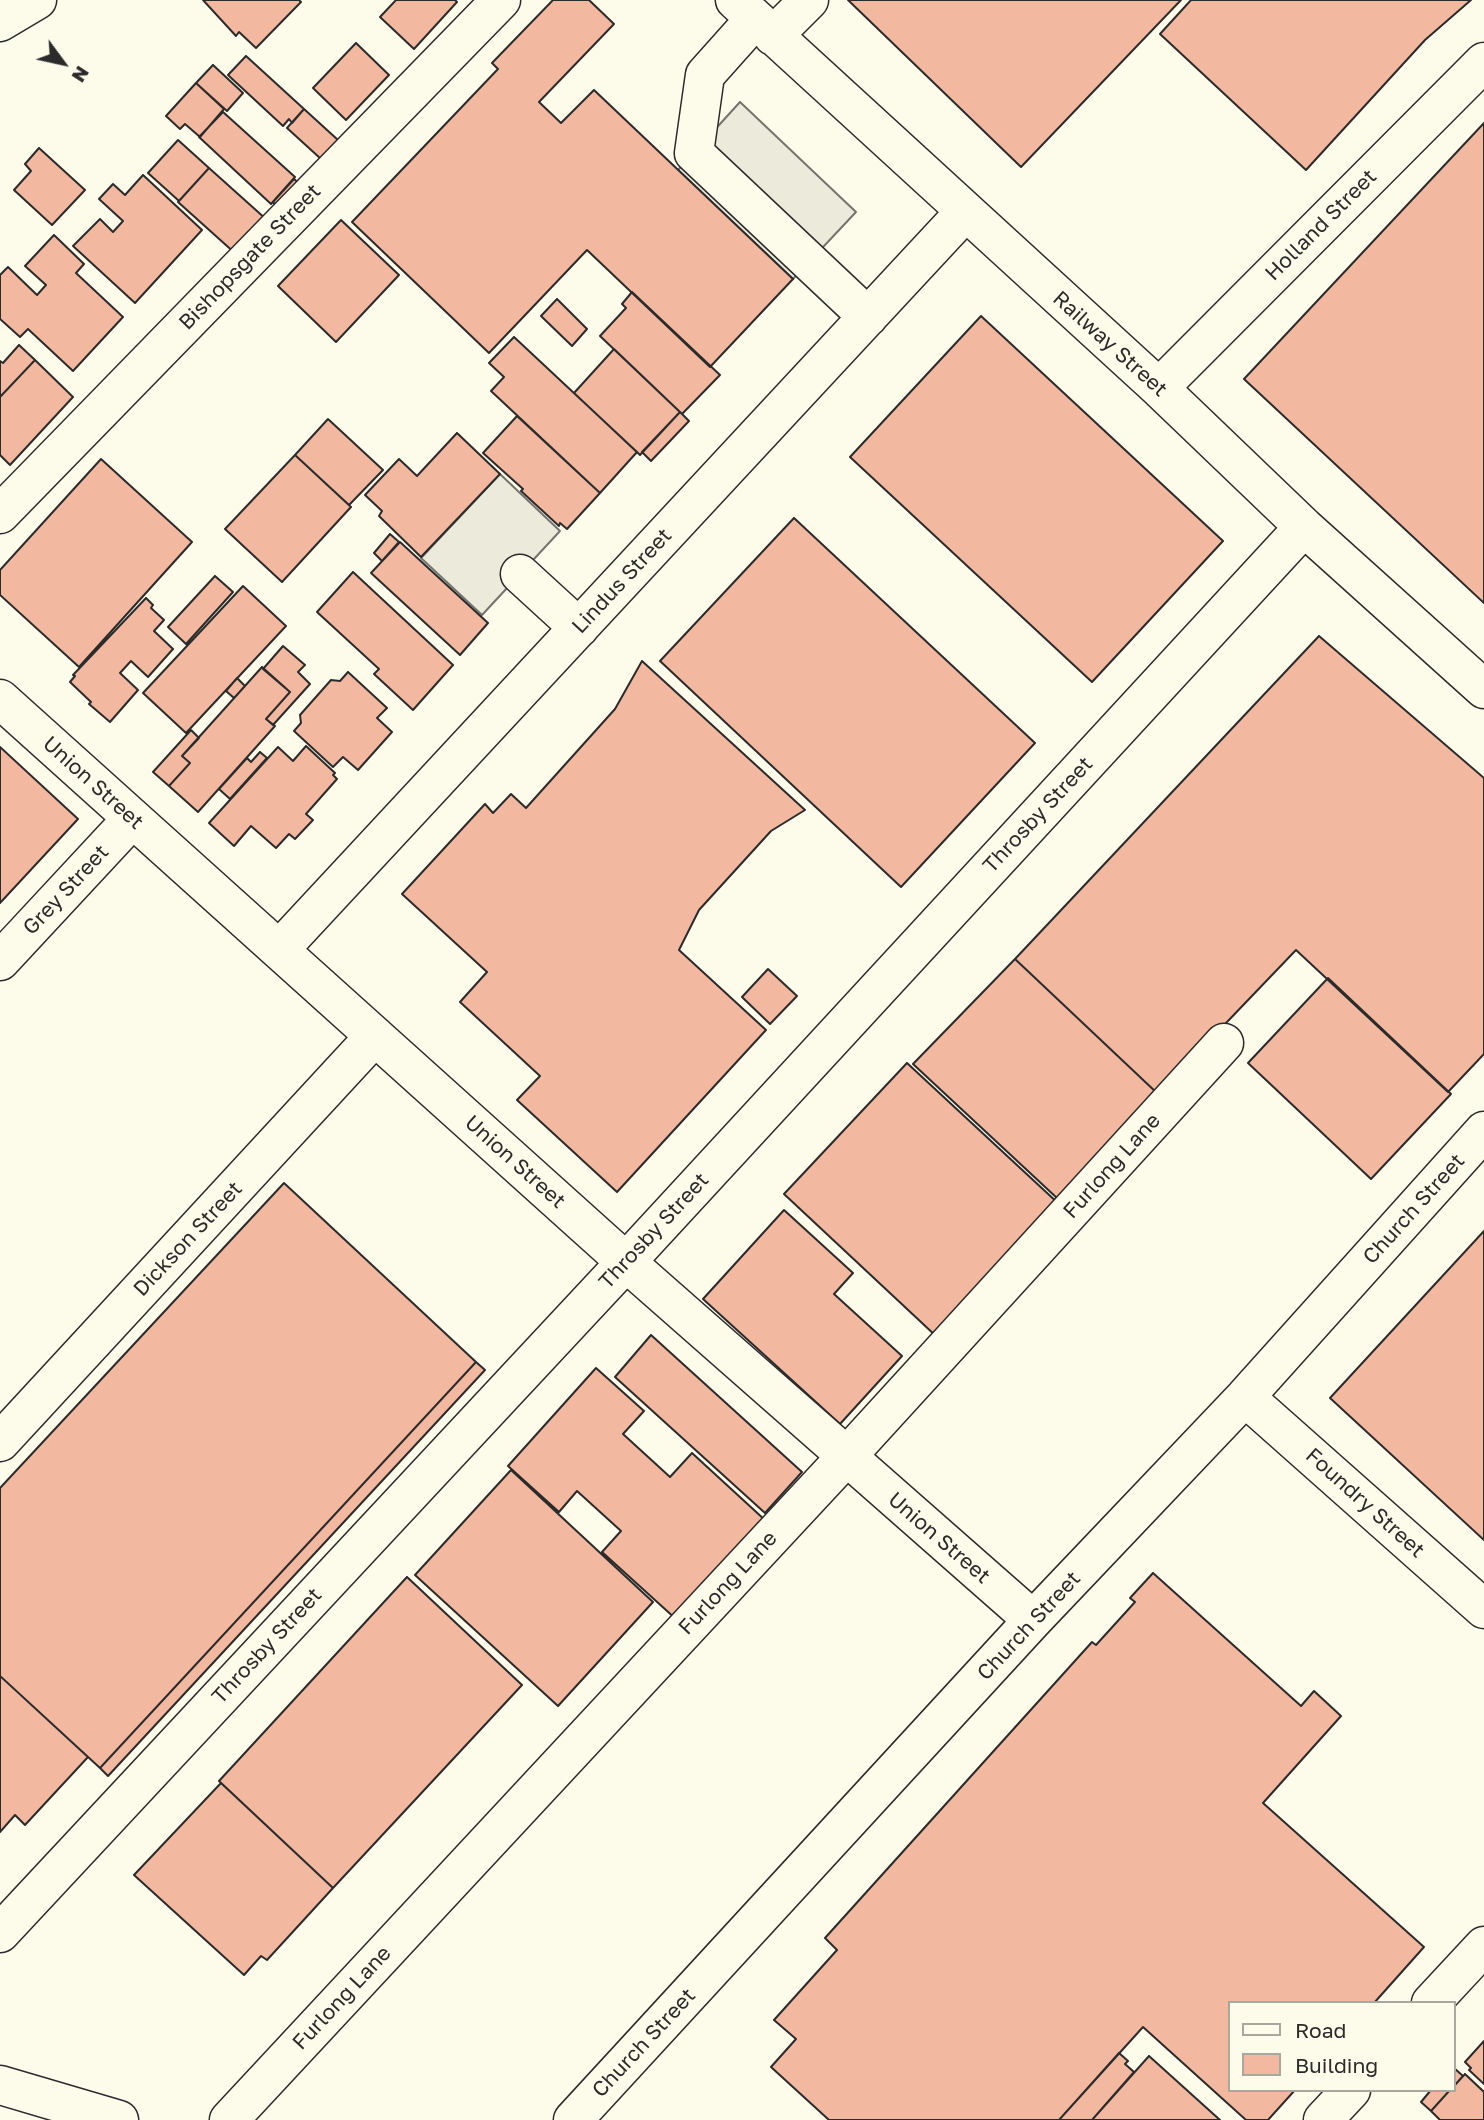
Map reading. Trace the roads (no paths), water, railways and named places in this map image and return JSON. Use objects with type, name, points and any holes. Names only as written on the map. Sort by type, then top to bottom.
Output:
[{"type":"main road","points":[[0,22],[37,0]]},
{"type":"main road","name":"Bishopsgate Street","points":[[0,514],[500,0]]},
{"type":"main road","points":[[809,0],[754,18],[705,75],[694,153],[868,317]]},
{"type":"main road","name":"Railway Street","points":[[754,18],[1484,690]]},
{"type":"main road","name":"Holland Street","points":[[1159,388],[1484,62]]},
{"type":"main road","name":"Lindus Street","points":[[279,950],[965,212]]},
{"type":"main road","name":"Throsby Street","points":[[0,1933],[626,1262],[1304,527]]},
{"type":"main road","points":[[520,574],[579,628]]},
{"type":"main road","name":"Union Street","points":[[0,699],[626,1262],[1033,1620]]},
{"type":"main road","name":"Grey Street","points":[[0,961],[132,819]]},
{"type":"main road","name":"Dickson Street","points":[[0,1442],[375,1036]]},
{"type":"main road","name":"Furlong Lane","points":[[229,2120],[846,1457],[1224,1043]]},
{"type":"main road","name":"Church Street","points":[[573,2120],[1033,1620],[1245,1396],[1484,1131]]},
{"type":"main road","name":"Foundry Street","points":[[1245,1396],[1484,1609]]},
{"type":"main road","points":[[1434,2001],[1484,1946]]},
{"type":"main road","points":[[0,2085],[119,2120]]},
{"type":"main road","points":[[1323,2120],[1348,2092]]}]
